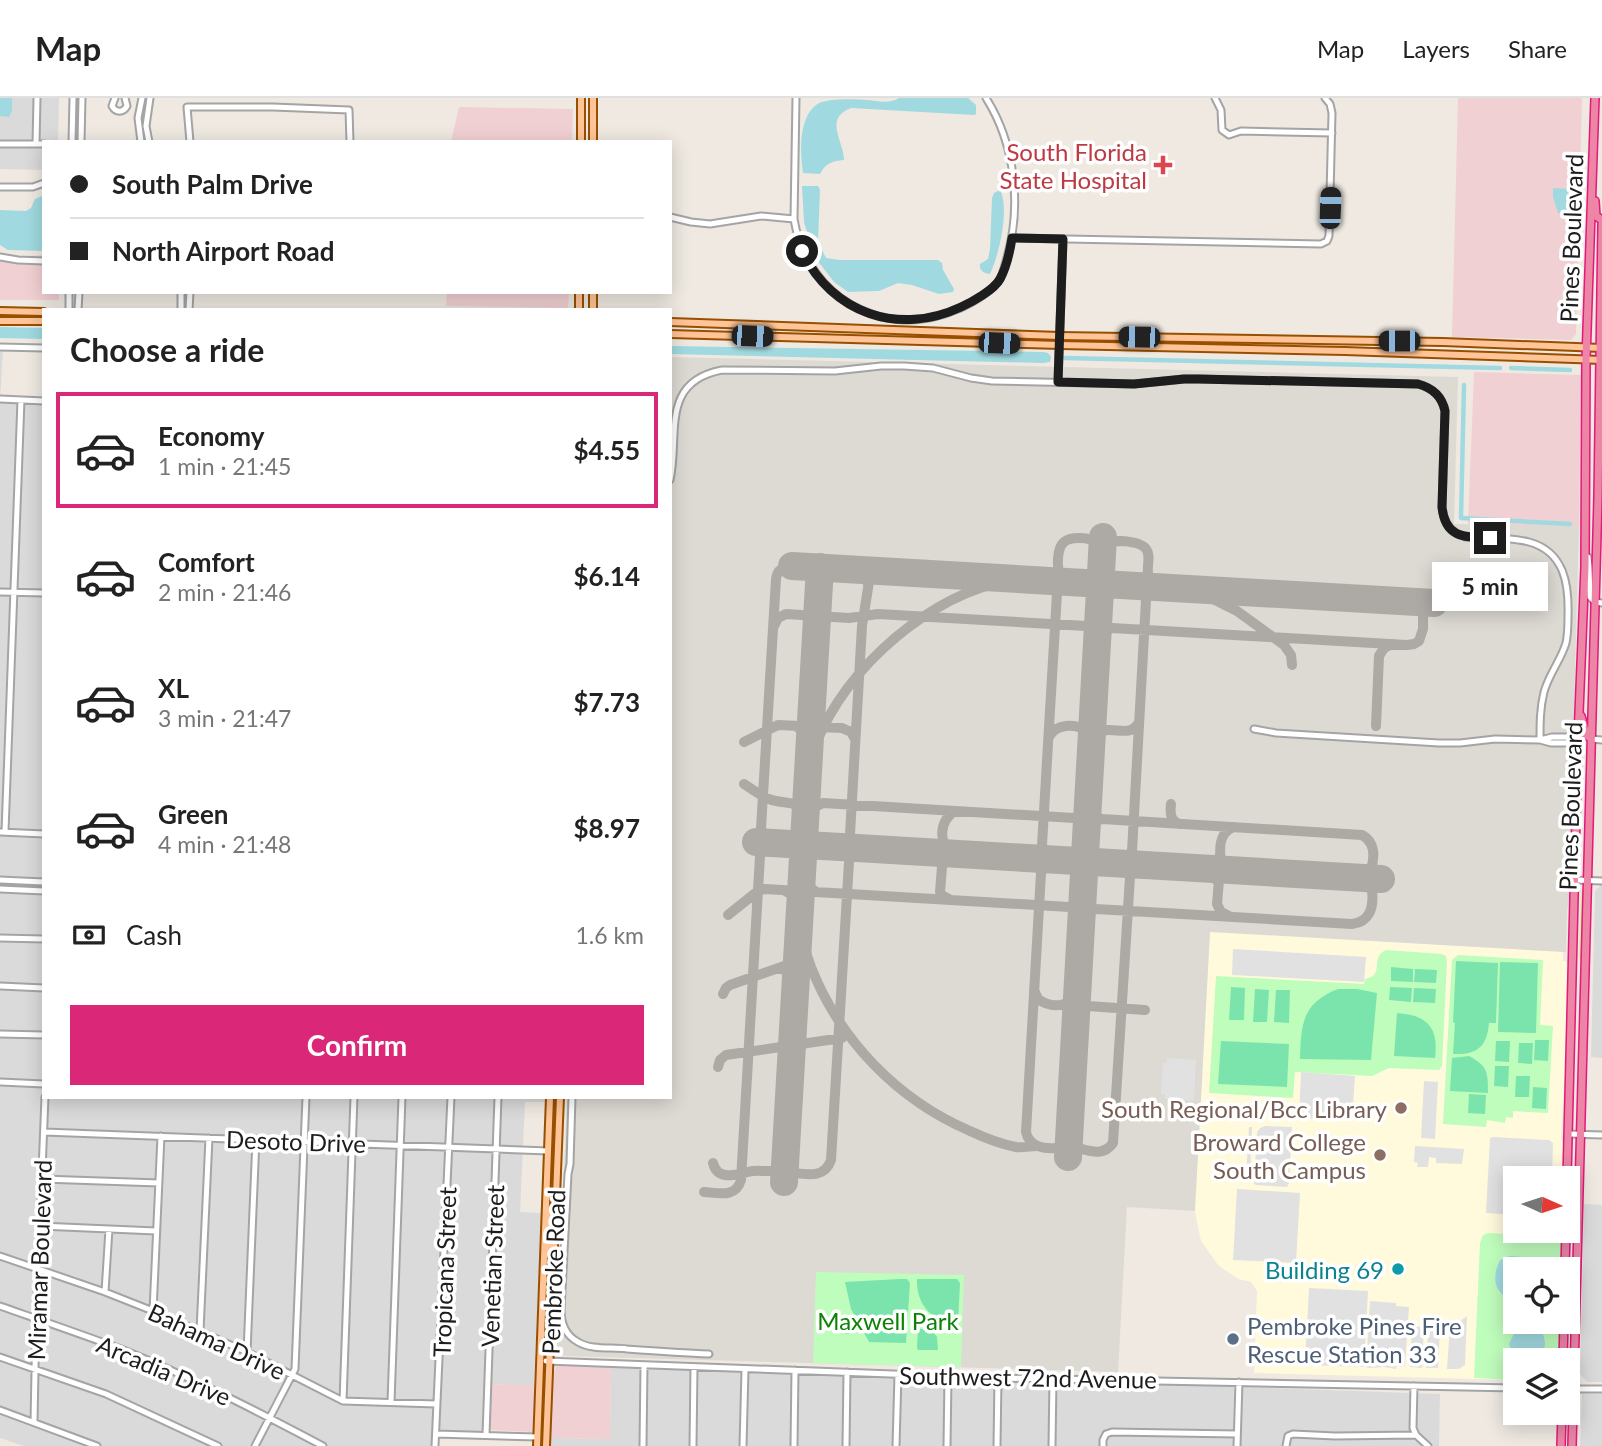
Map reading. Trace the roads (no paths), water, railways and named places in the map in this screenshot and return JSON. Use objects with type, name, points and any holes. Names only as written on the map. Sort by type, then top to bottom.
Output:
[{"type":"highway","name":"Pines Boulevard","points":[[1568,1166],[1585,544],[1586,359],[1595,98]]},
{"type":"highway","name":"Pines Boulevard","points":[[1580,1166],[1589,792],[1598,599],[1596,547],[1601,360],[1602,222],[1596,216],[1596,174],[1592,167]]},
{"type":"highway","points":[[1590,222],[1597,226],[1601,241]]},
{"type":"highway","points":[[1586,447],[1590,460],[1591,491],[1598,497]]},
{"type":"highway","points":[[1586,497],[1593,501],[1596,547]]},
{"type":"highway","points":[[1579,709],[1586,734],[1591,739]]},
{"type":"highway","points":[[1578,737],[1586,750],[1589,792]]},
{"type":"highway","name":"Pines Boulevard","points":[[1573,1348],[1577,1243]]},
{"type":"highway","points":[[1561,1446],[1562,1425]]},
{"type":"highway","name":"Pines Boulevard","points":[[1572,1425],[1572,1446]]},
{"type":"main road","points":[[580,140],[581,98]]},
{"type":"main road","points":[[593,98],[593,140]]},
{"type":"main road","points":[[0,311],[42,312]]},
{"type":"main road","points":[[0,320],[42,321]]},
{"type":"main road","points":[[672,322],[1060,336],[1443,342],[1601,348]]},
{"type":"main road","points":[[672,334],[1358,351],[1601,360]]},
{"type":"main road","name":"Pembroke Road","points":[[537,1437],[550,1099]]},
{"type":"main road","name":"Pembroke Road","points":[[542,1446],[550,1362],[560,1099]]},
{"type":"main road","points":[[548,1151],[553,1159],[552,1200],[556,1212]]},
{"type":"main road","points":[[546,1209],[550,1215],[549,1252],[554,1258]]},
{"type":"main road","points":[[537,1437],[542,1446]]},
{"type":"street","points":[[36,144],[37,98]]},
{"type":"street","points":[[72,140],[73,98]]},
{"type":"street","points":[[81,140],[82,98]]},
{"type":"street","points":[[115,98],[112,103],[115,110],[122,111],[127,106]]},
{"type":"street","points":[[125,98],[127,106]]},
{"type":"street","points":[[141,140],[138,118],[142,98]]},
{"type":"street","points":[[149,98],[146,126],[149,140]]},
{"type":"street","points":[[265,98],[265,107]]},
{"type":"street","points":[[273,98],[273,107]]},
{"type":"street","points":[[796,98],[794,219],[802,251],[817,276],[836,295],[859,310],[901,320],[932,318],[965,306],[989,290],[1001,276],[1012,238],[1014,209],[1011,165],[1003,132],[986,98]]},
{"type":"street","points":[[1215,98],[1221,110],[1222,130],[1229,135],[1241,131],[1332,133]]},
{"type":"street","points":[[1012,238],[1321,244],[1327,241],[1332,133],[1331,108],[1325,98]]},
{"type":"street","points":[[127,106],[147,110]]},
{"type":"street","points":[[190,140],[187,107],[349,110],[350,140]]},
{"type":"street","points":[[0,144],[42,144]]},
{"type":"street","points":[[0,187],[33,187],[42,184]]},
{"type":"street","points":[[672,217],[709,224],[761,216],[794,219]]},
{"type":"street","points":[[1058,382],[1063,239]]},
{"type":"street","points":[[0,257],[42,261]]},
{"type":"street","points":[[0,347],[42,348]]},
{"type":"street","points":[[672,453],[675,413],[680,399],[692,384],[711,372],[728,369],[835,371],[893,366],[933,368],[992,381],[1149,384],[1184,379],[1418,384],[1428,387],[1437,394],[1445,411],[1442,507],[1449,528],[1465,537],[1514,540],[1538,546],[1556,560],[1563,572],[1567,585],[1567,634],[1562,654],[1545,688],[1540,740]]},
{"type":"street","points":[[0,399],[42,401]]},
{"type":"street","points":[[21,400],[2,832],[42,834]]},
{"type":"street","points":[[1585,544],[1589,567],[1589,594],[1598,599]]},
{"type":"street","points":[[0,592],[42,593]]},
{"type":"street","points":[[1254,729],[1276,733],[1439,743],[1489,739],[1540,740],[1569,743],[1578,748]]},
{"type":"street","points":[[1540,740],[1578,737]]},
{"type":"street","points":[[1591,739],[1602,740]]},
{"type":"street","points":[[0,880],[42,882]]},
{"type":"street","points":[[1575,880],[1602,881]]},
{"type":"street","points":[[0,889],[42,891]]},
{"type":"street","points":[[0,938],[42,939]]},
{"type":"street","points":[[0,986],[42,988]]},
{"type":"street","points":[[0,1034],[42,1035]]},
{"type":"street","points":[[0,1082],[42,1084]]},
{"type":"street","name":"Miramar Boulevard","points":[[34,1422],[45,1099]]},
{"type":"street","points":[[256,1446],[295,1370],[306,1099]]},
{"type":"street","points":[[343,1401],[354,1099]]},
{"type":"street","points":[[391,1402],[402,1099]]},
{"type":"street","name":"Tropicana Street","points":[[435,1446],[451,1099]]},
{"type":"street","name":"Venetian Street","points":[[486,1435],[499,1099]]},
{"type":"street","points":[[572,1099],[561,1315],[567,1333],[587,1346],[709,1354]]},
{"type":"street","name":"Desoto Drive","points":[[44,1132],[548,1151]]},
{"type":"street","points":[[1569,1134],[1602,1135]]},
{"type":"street","points":[[153,1311],[160,1136]]},
{"type":"street","points":[[201,1331],[209,1138]]},
{"type":"street","points":[[247,1352],[256,1139]]},
{"type":"street","points":[[42,1179],[159,1183]]},
{"type":"street","points":[[40,1226],[156,1231]]},
{"type":"street","points":[[106,1292],[109,1229]]},
{"type":"street","name":"Bahama Drive","points":[[0,1256],[106,1292],[201,1331],[343,1401],[436,1404]]},
{"type":"street","name":"Arcadia Drive","points":[[0,1306],[132,1354],[189,1378],[323,1446]]},
{"type":"street","points":[[0,1357],[106,1394],[218,1446]]},
{"type":"street","name":"Southwest 72nd Avenue","points":[[541,1361],[998,1378],[1503,1388]]},
{"type":"street","points":[[643,1446],[644,1365]]},
{"type":"street","points":[[693,1446],[694,1367]]},
{"type":"street","points":[[743,1446],[745,1369]]},
{"type":"street","points":[[794,1446],[795,1370]]},
{"type":"street","points":[[846,1446],[847,1372]]},
{"type":"street","points":[[896,1446],[898,1374]]},
{"type":"street","points":[[947,1446],[948,1376]]},
{"type":"street","points":[[997,1446],[998,1378]]},
{"type":"street","points":[[1052,1446],[1053,1379]]},
{"type":"street","points":[[1237,1446],[1239,1382]]},
{"type":"street","points":[[1415,1386],[1413,1428],[1416,1435],[1428,1446]]},
{"type":"street","points":[[1580,1389],[1602,1389]]},
{"type":"street","points":[[0,1410],[97,1446]]},
{"type":"street","points":[[1103,1446],[1106,1434],[1112,1432],[1237,1434]]},
{"type":"street","points":[[436,1434],[537,1437]]},
{"type":"street","points":[[1286,1446],[1288,1436],[1293,1434],[1416,1435]]},
{"type":"street","points":[[1335,1436],[1335,1446]]},
{"type":"water","points":[[0,98],[12,98],[9,117],[0,116]]},
{"type":"water","points":[[899,98],[968,98],[976,105],[976,114],[851,108],[838,118],[836,124],[844,160],[830,163],[820,174],[803,173],[801,145],[804,125],[807,116],[819,103],[843,99],[888,102]]},
{"type":"water","points":[[802,186],[818,186],[820,190],[818,242],[826,258],[938,260],[942,263],[953,292],[939,294],[898,283],[879,291],[848,292],[834,282],[814,256],[804,222]]},
{"type":"water","points":[[1553,188],[1572,189],[1572,212],[1558,213]]},
{"type":"water","points":[[998,191],[1001,192],[1003,200],[1003,222],[1000,245],[990,274],[982,271],[980,264],[988,259],[992,198]]},
{"type":"water","points":[[42,196],[42,251],[8,250],[0,245],[0,210],[26,211],[31,208],[35,199]]},
{"type":"water","points":[[0,327],[42,328],[42,339],[0,338]]},
{"type":"water","points":[[672,346],[1048,353],[1050,362],[672,354]]},
{"type":"water","points":[[1503,1259],[1503,1295],[1495,1281],[1500,1260]]},
{"type":"water","points":[[1514,1334],[1543,1334],[1545,1345],[1544,1348],[1510,1348],[1509,1344]]},
{"type":"waterway","points":[[1065,358],[1500,368]]},
{"type":"waterway","points":[[1511,368],[1570,370]]},
{"type":"waterway","points":[[1464,385],[1461,518],[1570,524]]},
{"type":"place","name":"South Florida State Hospital","points":[[1163,165]]},
{"type":"place","name":"South Regional/Bcc Library","points":[[1401,1108]]},
{"type":"place","name":"Broward College South Campus","points":[[1380,1155]]},
{"type":"place","name":"Building 69","points":[[1398,1269]]},
{"type":"place","name":"Pembroke Pines Fire Rescue Station 33","points":[[1233,1339]]},
{"type":"park label","name":"Maxwell Park","points":[[888,1320]]}]
